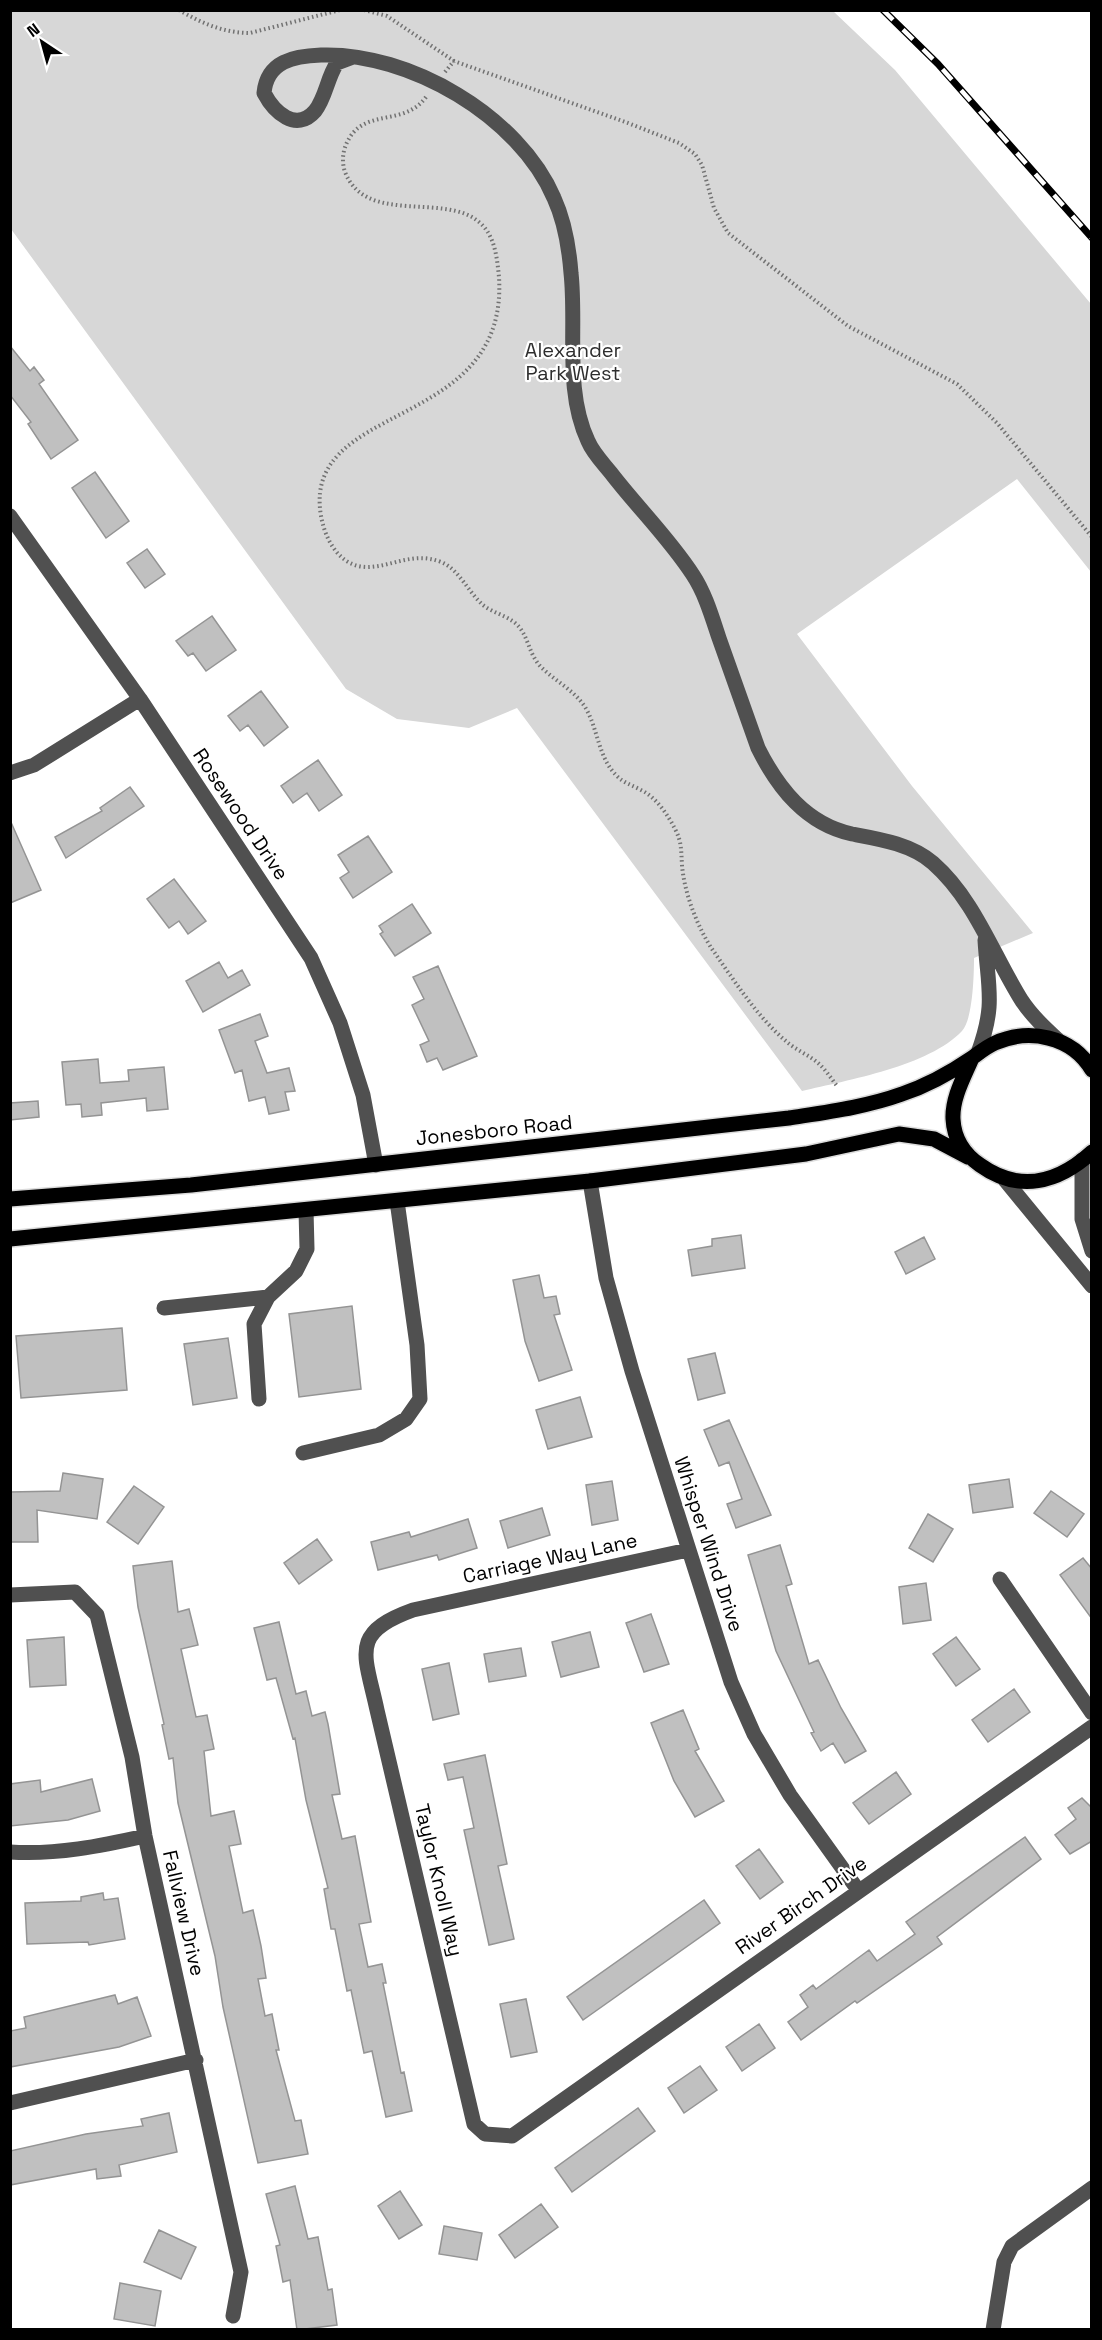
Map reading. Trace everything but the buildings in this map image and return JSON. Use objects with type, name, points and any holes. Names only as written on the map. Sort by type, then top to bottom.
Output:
[{"type":"main road","name":"Jonesboro Road","points":[[10,1199],[191,1185],[789,1118],[842,1110],[903,1094],[936,1079],[993,1044],[1020,1036],[1035,1036],[1059,1041],[1085,1053]]},
{"type":"main road","points":[[1085,1053],[1092,1070]]},
{"type":"main road","points":[[968,1157],[954,1129],[954,1108],[975,1055]]},
{"type":"main road","points":[[10,1239],[590,1181],[807,1155],[899,1134],[934,1139],[1005,1180],[1047,1179],[1089,1153]]},
{"type":"street","points":[[353,57],[337,63],[325,85],[323,96],[316,110],[306,118],[292,120],[281,116],[264,93],[265,82],[271,71],[282,62],[299,56],[353,57],[402,68],[456,93],[509,134],[534,164],[553,195],[565,225],[574,320],[574,393],[588,443],[695,577],[758,748],[771,774],[787,795],[806,813],[828,826],[901,845],[931,861],[967,901],[985,937],[1032,1015],[1059,1041]]},
{"type":"street","name":"Rosewood Drive","points":[[10,516],[140,699],[311,958],[340,1023],[363,1095],[376,1165]]},
{"type":"street","points":[[10,773],[34,765],[140,699]]},
{"type":"street","points":[[975,1055],[989,1024],[991,1007],[985,937]]},
{"type":"street","points":[[1089,1153],[1082,1219],[1092,1251]]},
{"type":"street","points":[[1005,1180],[1092,1286]]},
{"type":"street","name":"Whisper Wind Drive","points":[[590,1181],[606,1278],[632,1371],[731,1682],[754,1734],[790,1795],[858,1890]]},
{"type":"street","points":[[303,1453],[379,1435],[406,1419],[420,1400],[417,1345],[396,1201]]},
{"type":"street","points":[[259,1399],[254,1324],[268,1297],[296,1271],[307,1249],[306,1210]]},
{"type":"street","points":[[164,1308],[268,1297]]},
{"type":"street","name":"Carriage Way Lane","points":[[421,1608],[688,1550]]},
{"type":"street","points":[[1000,1579],[1092,1713]]},
{"type":"street","name":"Fallview Drive","points":[[10,1594],[75,1592],[97,1615],[132,1757],[145,1836],[242,2272],[233,2316]]},
{"type":"street","name":"Taylor Knoll Way","points":[[421,1608],[387,1619],[367,1640],[365,1654],[377,1710],[474,2124],[485,2134],[513,2136],[536,2120]]},
{"type":"street","name":"River Birch Drive","points":[[536,2120],[858,1890],[1092,1727]]},
{"type":"street","points":[[10,1852],[29,1853],[97,1847],[145,1836]]},
{"type":"street","points":[[10,2103],[196,2060]]},
{"type":"street","points":[[993,2330],[1004,2262],[1012,2246],[1092,2188]]},
{"type":"path","points":[[179,10],[220,29],[250,33],[340,10]]},
{"type":"path","points":[[364,10],[387,16],[454,61]]},
{"type":"green space","name":"Alexander Park West","points":[[10,11],[833,11],[895,70],[1091,304],[1091,572],[1017,479],[797,634],[912,786],[1033,933],[974,958],[971,1007],[962,1031],[930,1054],[909,1062],[887,1070],[802,1091],[517,708],[469,728],[397,719],[346,689],[11,229]]},
{"type":"railway","points":[[883,10],[938,64],[1092,238]]}]
